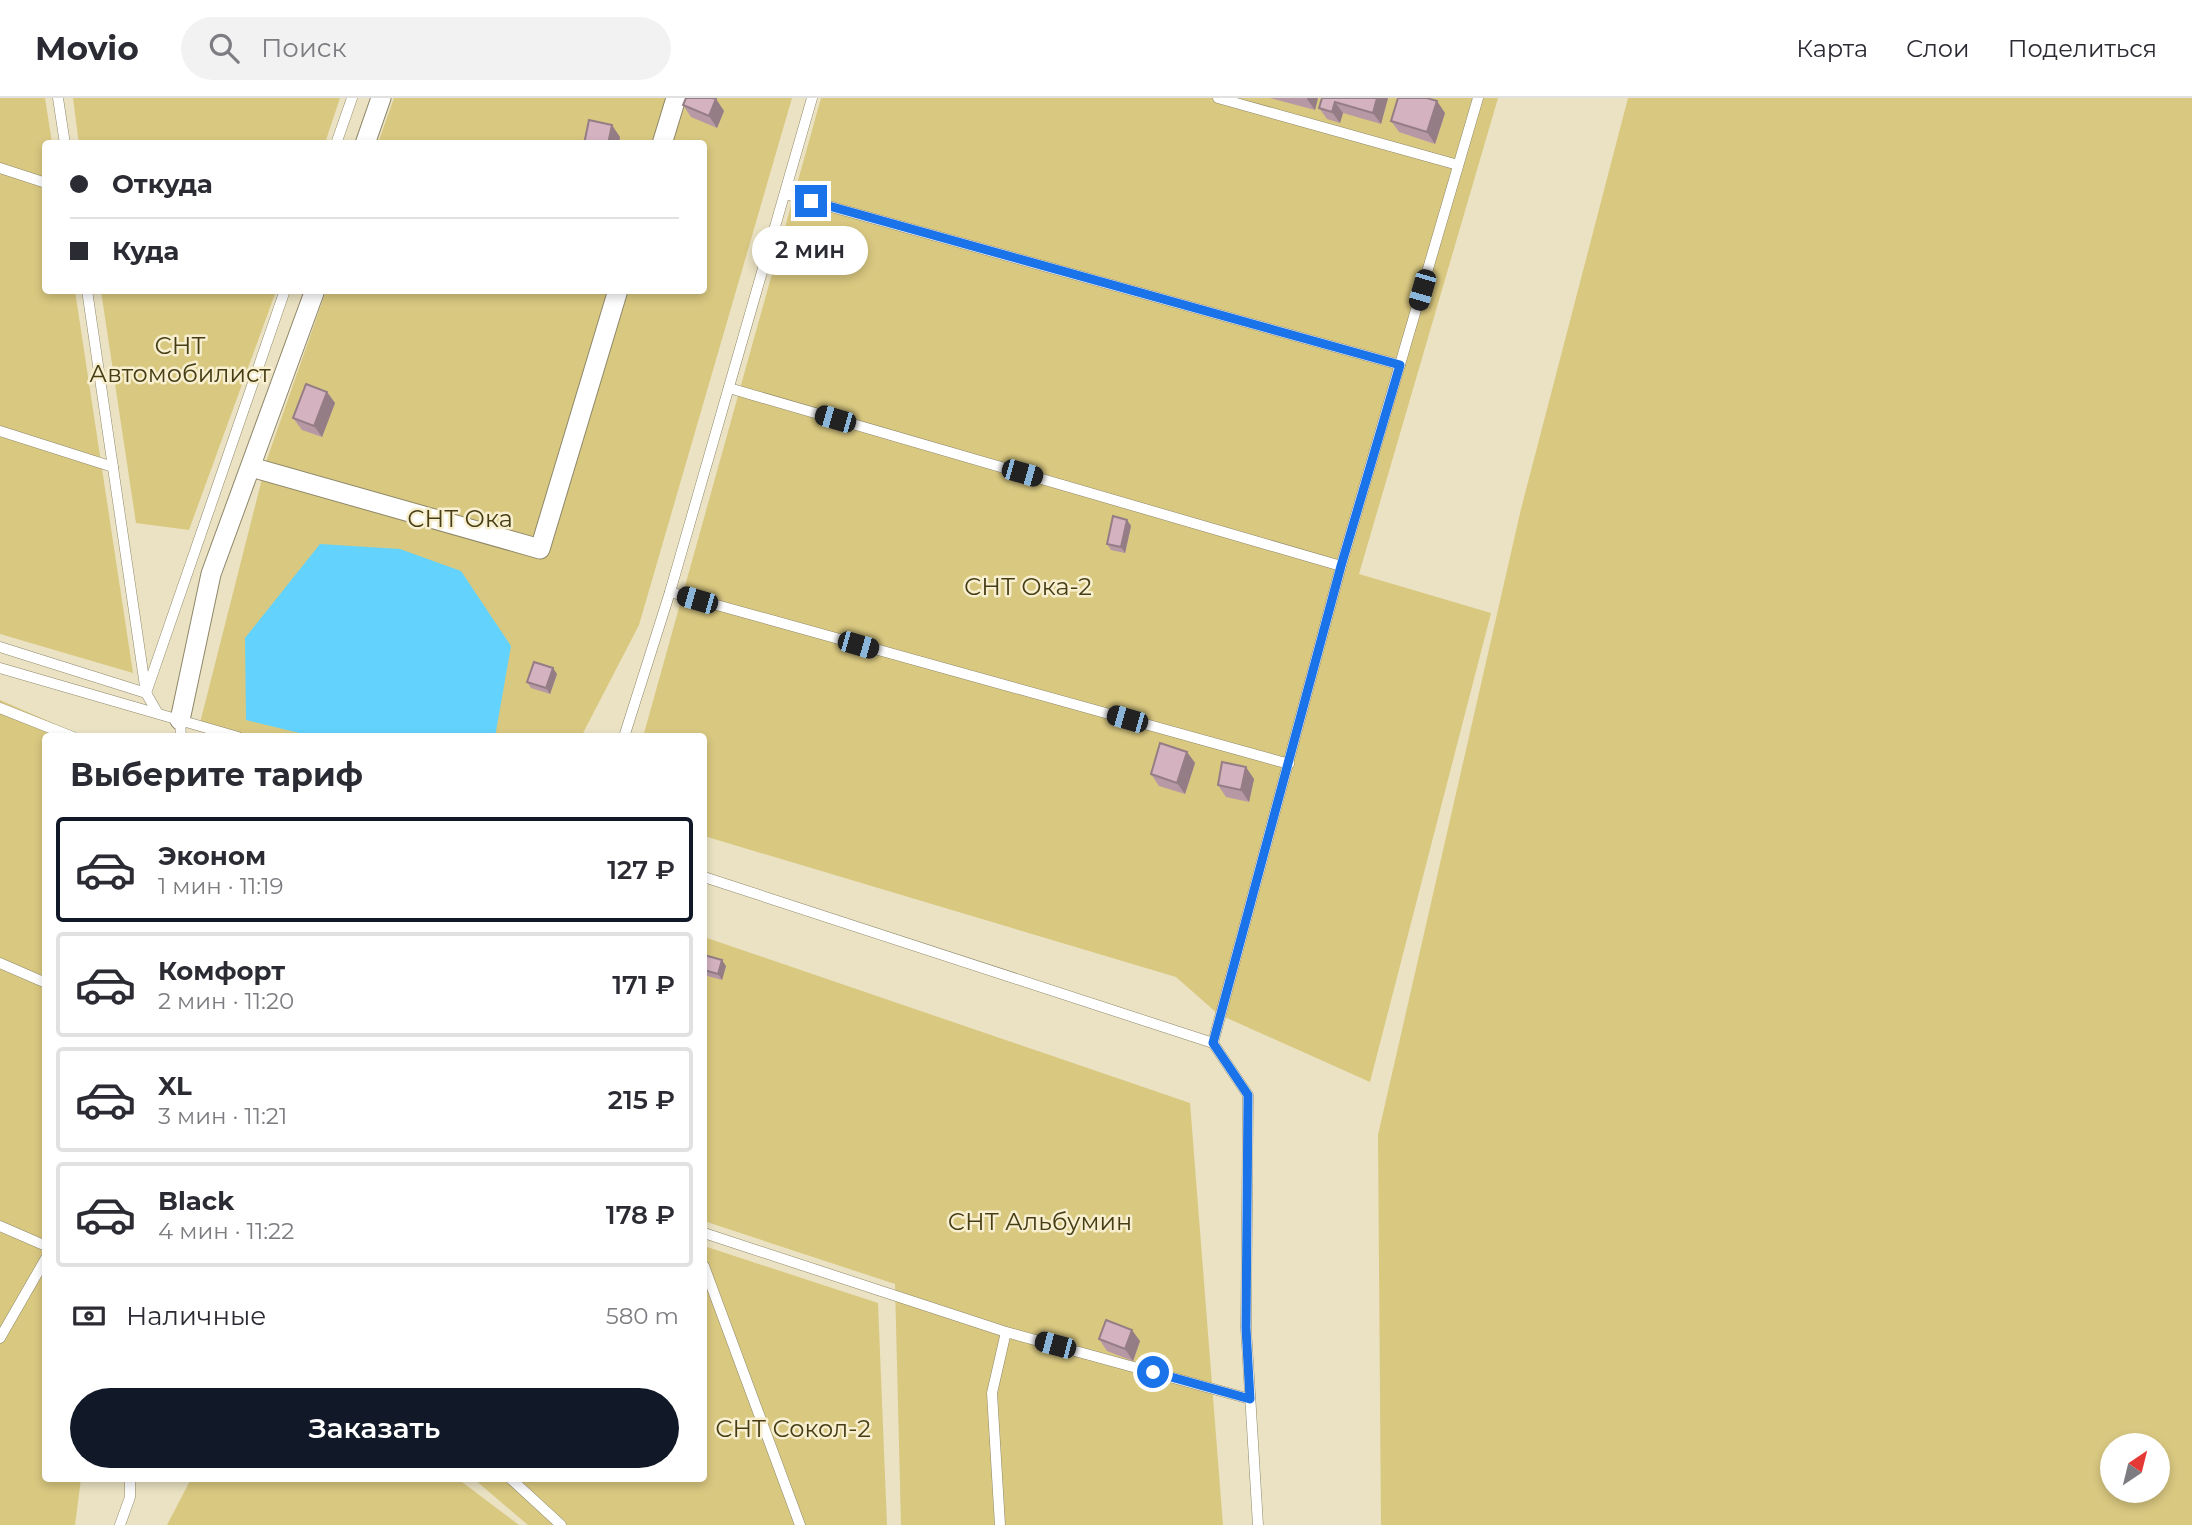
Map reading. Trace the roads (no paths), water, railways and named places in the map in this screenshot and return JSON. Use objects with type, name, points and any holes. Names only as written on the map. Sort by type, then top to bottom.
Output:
[{"type":"street","points":[[366,140],[381,98]]},
{"type":"street","points":[[663,140],[676,98]]},
{"type":"street","points":[[181,728],[211,574],[314,294]]},
{"type":"street","points":[[251,467],[540,549],[617,294]]},
{"type":"lane","points":[[58,98],[64,140]]},
{"type":"lane","points":[[337,140],[352,98]]},
{"type":"lane","points":[[625,733],[670,592],[812,98]]},
{"type":"lane","points":[[1218,98],[1458,165]]},
{"type":"lane","points":[[1213,1043],[1341,566],[1478,98]]},
{"type":"lane","points":[[0,168],[42,182]]},
{"type":"lane","points":[[785,194],[1400,365]]},
{"type":"lane","points":[[88,294],[146,693],[157,712]]},
{"type":"lane","points":[[146,693],[284,294]]},
{"type":"lane","points":[[729,388],[1341,566]]},
{"type":"lane","points":[[0,430],[113,467]]},
{"type":"lane","points":[[670,592],[1289,764]]},
{"type":"lane","points":[[0,647],[146,693]]},
{"type":"lane","points":[[0,668],[157,712],[181,728],[213,733]]},
{"type":"lane","points":[[0,708],[63,733]]},
{"type":"lane","points":[[707,878],[1213,1043],[1248,1095],[1246,1328],[1258,1525]]},
{"type":"lane","points":[[0,963],[42,981]]},
{"type":"lane","points":[[0,1226],[42,1244]]},
{"type":"lane","points":[[707,1234],[1006,1332],[1250,1399]]},
{"type":"lane","points":[[0,1338],[42,1265]]},
{"type":"lane","points":[[707,1274],[800,1525]]},
{"type":"lane","points":[[1000,1525],[992,1393],[1006,1332]]},
{"type":"lane","points":[[120,1525],[130,1497],[130,1482]]},
{"type":"lane","points":[[514,1482],[561,1525]]},
{"type":"water","points":[[320,544],[400,549],[461,571],[511,646],[496,733],[300,733],[246,720],[245,638]]},
{"type":"park label","name":"СНТ Автомобилист","points":[[180,359]]},
{"type":"park label","name":"СНТ Ока","points":[[460,518]]},
{"type":"park label","name":"СНТ Ока-2","points":[[1028,586]]},
{"type":"park label","name":"СНТ Альбумин","points":[[1040,1221]]},
{"type":"park label","name":"СНТ Сокол-2","points":[[793,1428]]}]
